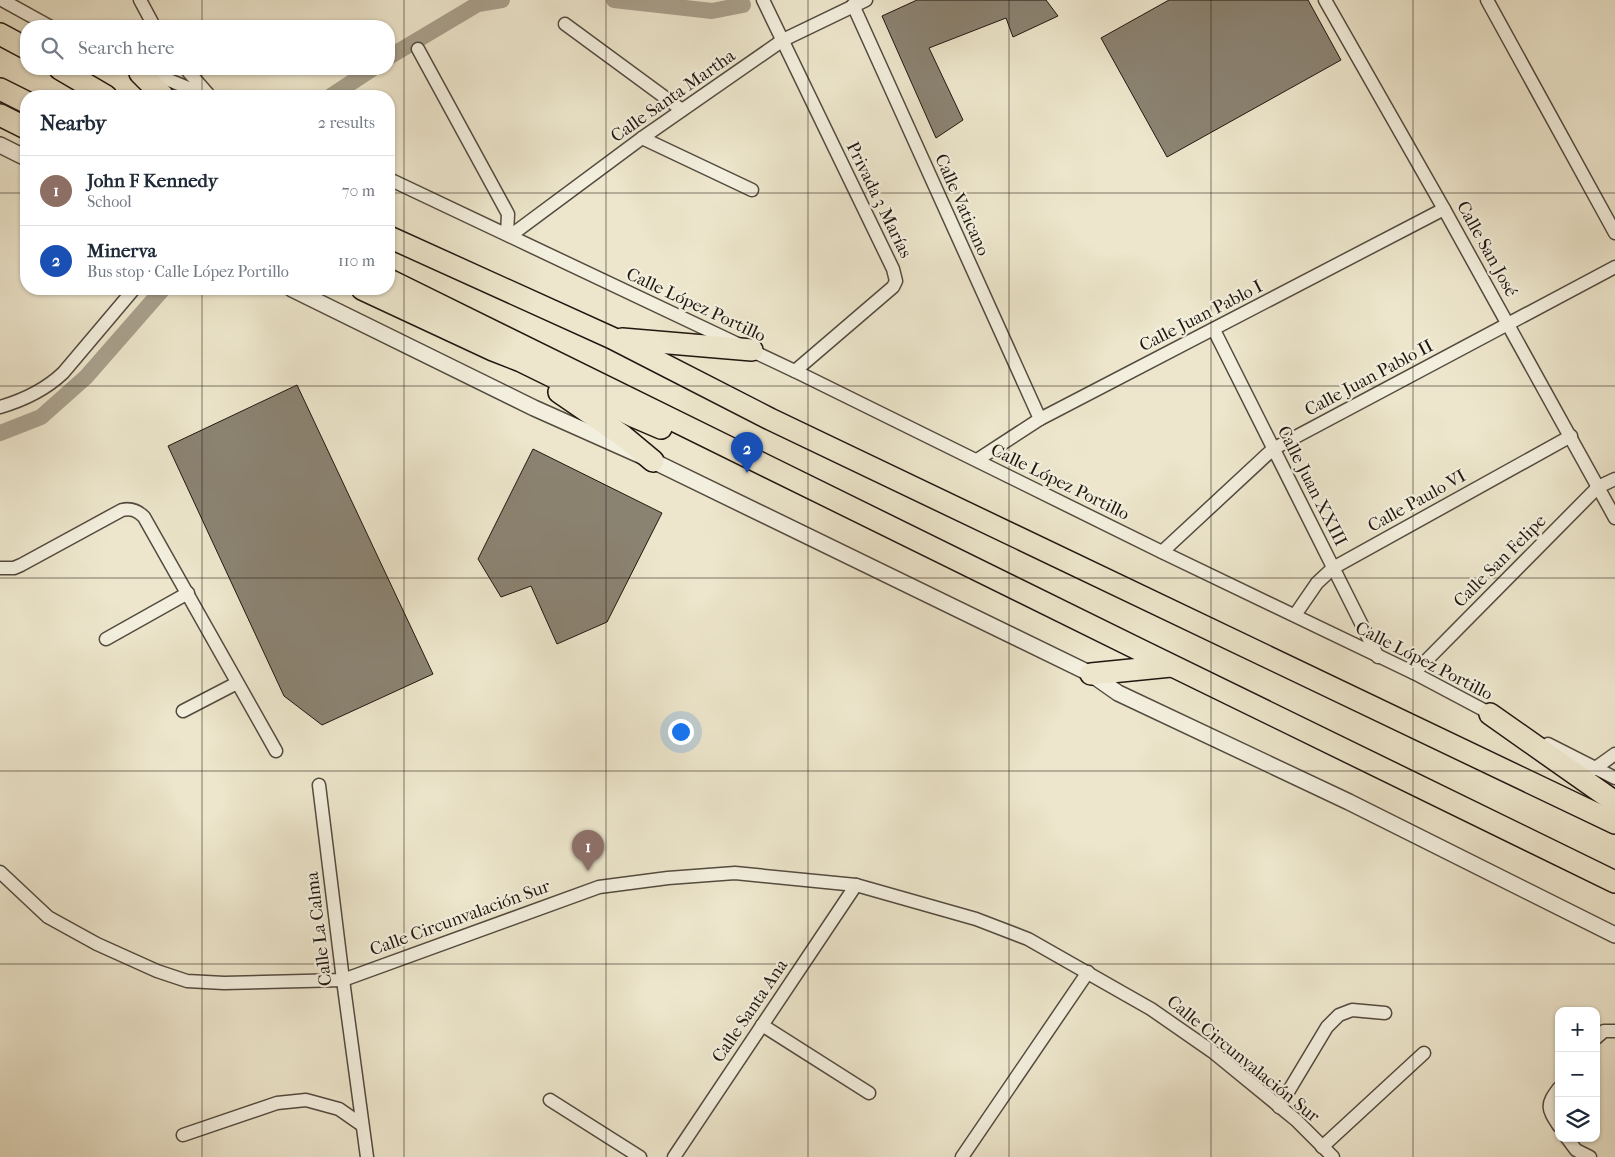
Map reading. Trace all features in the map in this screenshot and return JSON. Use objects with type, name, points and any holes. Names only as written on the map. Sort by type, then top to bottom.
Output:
[{"type":"highway","points":[[0,34],[20,45]]},
{"type":"highway","points":[[70,75],[96,90]]},
{"type":"highway","points":[[149,75],[159,90]]},
{"type":"highway","points":[[0,89],[20,99]]},
{"type":"highway","points":[[0,115],[20,125]]},
{"type":"highway","points":[[395,240],[612,338],[770,419],[1615,823]]},
{"type":"highway","points":[[395,283],[1615,882]]},
{"type":"highway","points":[[375,295],[633,416],[687,439],[726,445]]},
{"type":"highway","points":[[612,338],[752,350]]},
{"type":"highway","points":[[493,350],[623,436],[654,461]]},
{"type":"highway","points":[[1091,674],[1172,666]]},
{"type":"highway","points":[[1490,714],[1615,802]]},
{"type":"street","points":[[2,0],[38,20]]},
{"type":"street","points":[[140,0],[151,20]]},
{"type":"street","points":[[763,0],[783,40]]},
{"type":"street","name":"Calle Santa Martha","points":[[508,235],[642,138],[783,40],[866,0]]},
{"type":"street","name":"Calle San José","points":[[1325,0],[1444,209],[1615,518]]},
{"type":"street","points":[[1486,0],[1615,233]]},
{"type":"street","name":"Calle Vaticano","points":[[853,5],[1040,419]]},
{"type":"street","points":[[565,24],[682,110]]},
{"type":"street","name":"Privada 3 Marías","points":[[783,40],[893,270],[896,281],[893,287],[795,371]]},
{"type":"street","points":[[418,49],[508,214],[508,235]]},
{"type":"street","points":[[156,75],[194,90]]},
{"type":"street","points":[[191,75],[204,90]]},
{"type":"street","points":[[642,138],[752,190]]},
{"type":"street","points":[[0,145],[20,155]]},
{"type":"street","name":"Calle López Portillo","points":[[395,182],[752,350],[1162,552],[1295,615],[1378,658],[1414,673],[1594,769],[1615,778]]},
{"type":"street","name":"Calle Juan Pablo I","points":[[976,460],[1040,419],[1444,209]]},
{"type":"street","name":"Calle Juan Pablo II","points":[[1162,552],[1274,449],[1615,267]]},
{"type":"street","points":[[0,407],[23,399],[51,384],[72,362],[127,295]]},
{"type":"street","points":[[304,295],[534,408],[654,461],[1091,674],[1118,693],[1349,802],[1615,935]]},
{"type":"street","name":"Calle Juan XXIII","points":[[1214,330],[1378,658]]},
{"type":"street","name":"Calle Paulo VI","points":[[1295,615],[1317,582],[1333,568],[1571,436]]},
{"type":"street","name":"Calle San Felipe","points":[[1414,673],[1598,487],[1615,479]]},
{"type":"street","points":[[0,568],[14,568],[21,565],[122,510],[134,510],[144,516],[276,751]]},
{"type":"street","points":[[106,639],[188,593]]},
{"type":"street","points":[[183,711],[237,683]]},
{"type":"street","points":[[1594,769],[1615,754]]},
{"type":"street","name":"Calle La Calma","points":[[319,785],[367,1157]]},
{"type":"street","name":"Calle Circunvalación Sur","points":[[0,872],[48,917],[97,944],[164,974],[187,980],[224,983],[343,980],[599,887],[668,878],[735,873],[856,885],[976,919],[1028,939],[1088,972],[1151,1008],[1212,1052],[1296,1120],[1332,1157]]},
{"type":"street","name":"Calle Santa Ana","points":[[674,1157],[856,885]]},
{"type":"street","points":[[962,1157],[1088,972]]},
{"type":"street","points":[[1279,1106],[1327,1027],[1339,1015],[1352,1010],[1385,1014]]},
{"type":"street","points":[[762,1025],[868,1093]]},
{"type":"street","points":[[1322,1147],[1424,1054]]},
{"type":"street","points":[[1555,1093],[1550,1099],[1548,1106],[1555,1120]]},
{"type":"street","points":[[183,1135],[277,1103],[306,1100],[339,1109],[362,1125]]},
{"type":"street","points":[[550,1100],[640,1157]]},
{"type":"street","points":[[1570,1142],[1576,1150],[1590,1157]]},
{"type":"building","points":[[917,0],[1046,0],[1058,16],[1013,37],[1006,18],[929,48],[963,120],[936,138],[882,16]]},
{"type":"building","points":[[1169,0],[1308,0],[1341,60],[1167,157],[1101,38]]},
{"type":"building","points":[[297,385],[433,674],[322,725],[284,696],[168,446]]},
{"type":"building","points":[[533,449],[662,513],[607,622],[557,644],[531,586],[501,597],[478,559]]},
{"type":"waterway","points":[[395,53],[478,4],[502,0]]},
{"type":"waterway","points":[[614,0],[712,11],[743,5]]},
{"type":"waterway","points":[[340,90],[363,75]]},
{"type":"waterway","points":[[0,433],[41,417],[86,377],[158,295]]},
{"type":"place","name":"Minerva","points":[[747,473]]},
{"type":"place","name":"John F Kennedy","points":[[588,871]]}]
